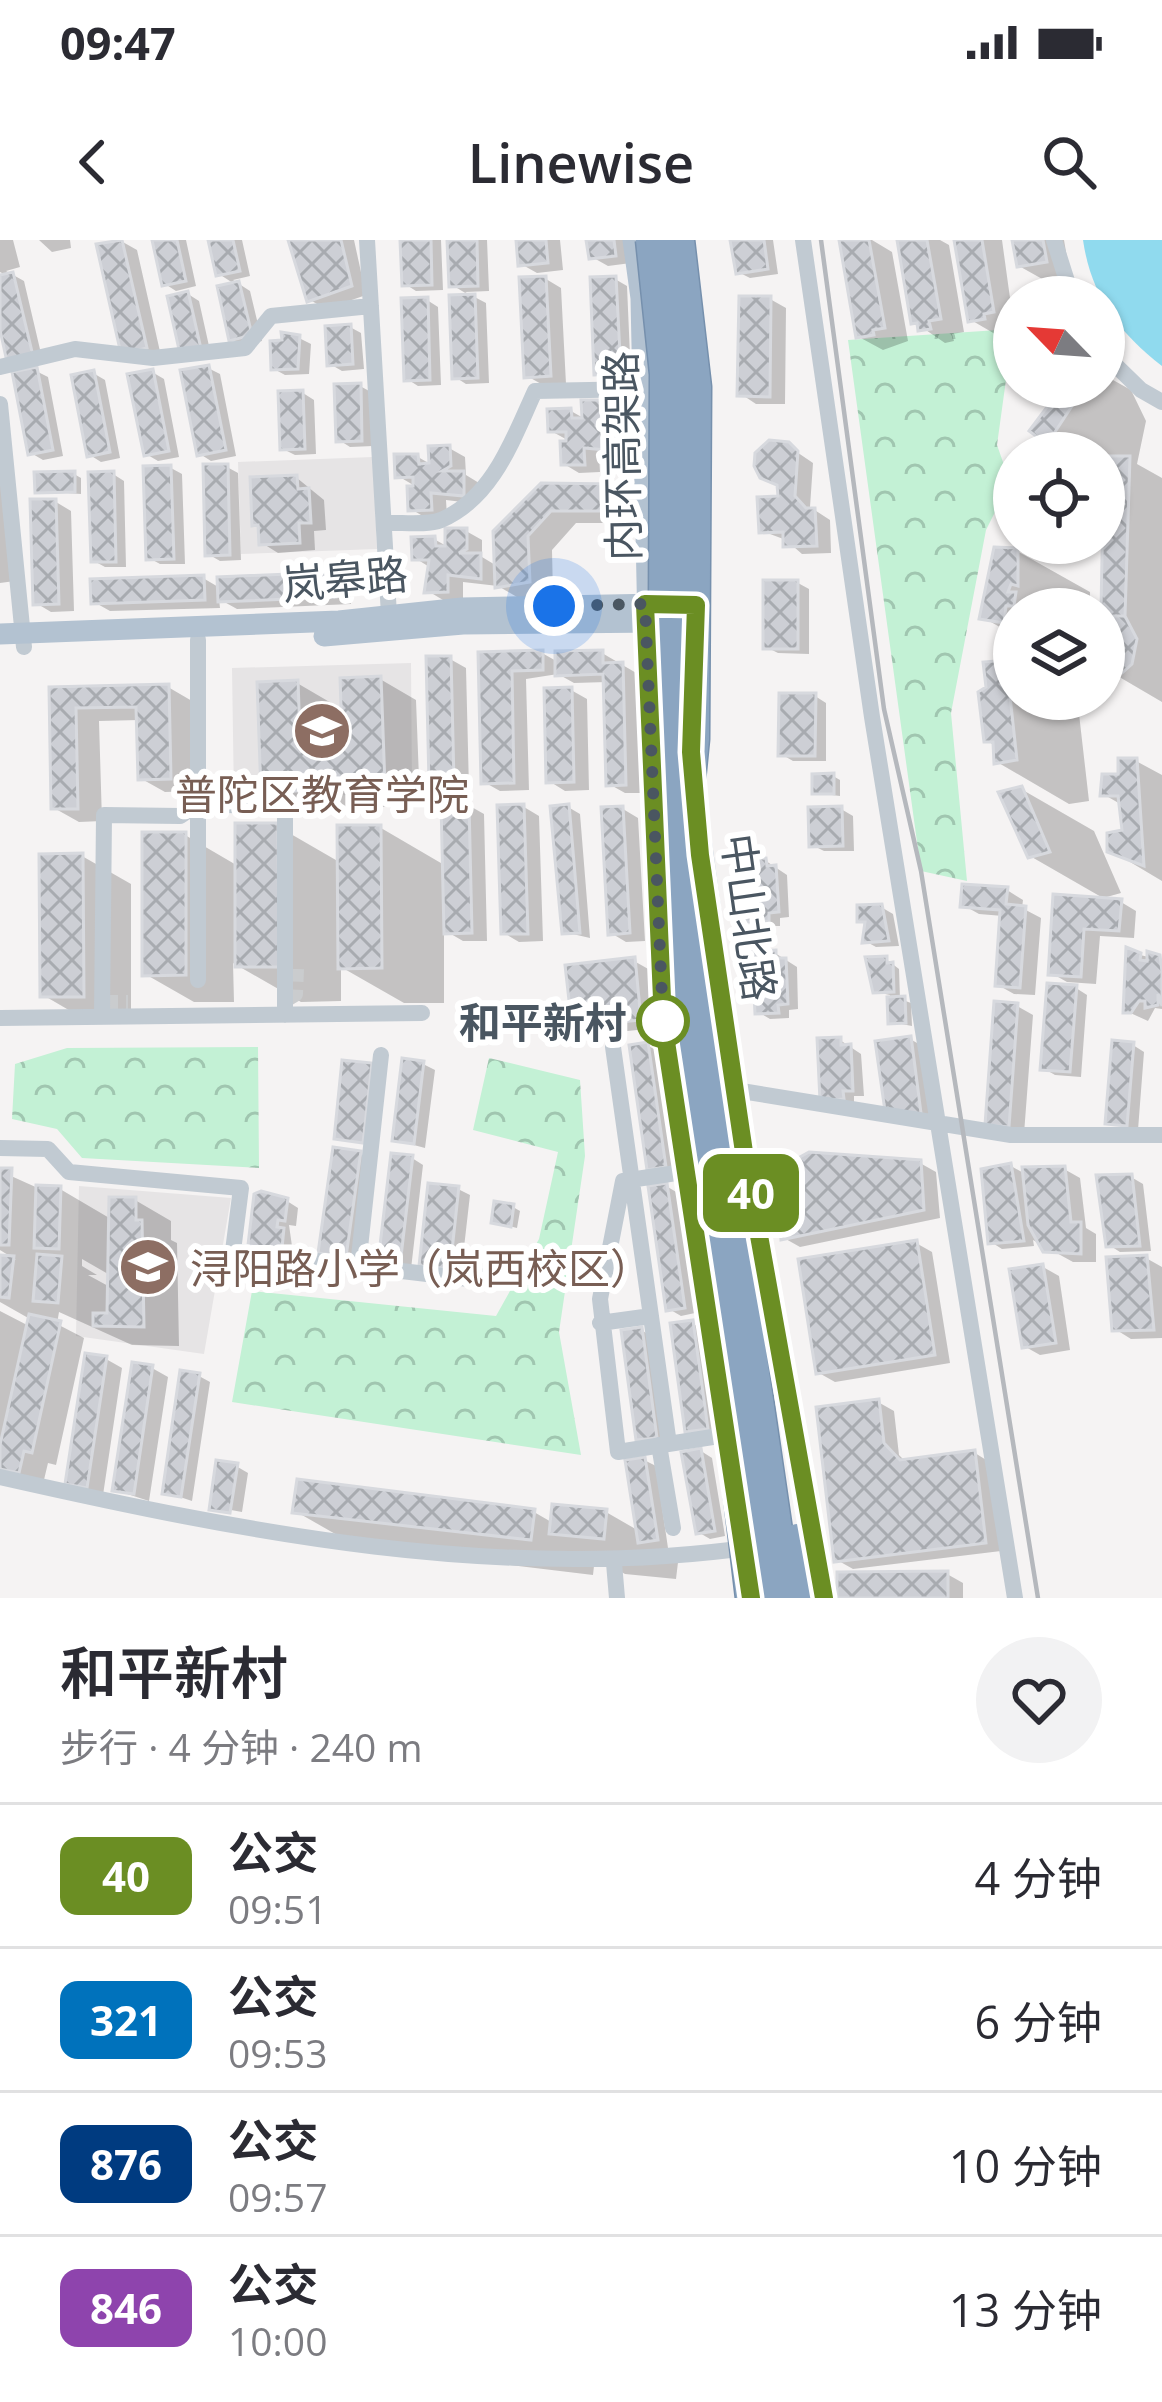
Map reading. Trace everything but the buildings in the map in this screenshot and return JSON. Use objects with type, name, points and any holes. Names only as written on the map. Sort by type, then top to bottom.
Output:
[{"type":"highway","name":"内环高架路","points":[[648,240],[662,374],[660,848],[772,1598]]},
{"type":"highway","name":"内环高架路","points":[[667,240],[680,367],[677,744],[682,860],[790,1598]]},
{"type":"highway","points":[[682,860],[697,739],[699,387],[686,240]]},
{"type":"highway","points":[[702,1120],[707,1260],[749,1598]]},
{"type":"highway","points":[[748,1311],[781,1436],[808,1598]]},
{"type":"main road","name":"中山北路","points":[[633,240],[643,389],[645,613],[670,1078],[749,1598]]},
{"type":"main road","name":"中山北路","points":[[686,240],[695,613],[694,806],[735,1090],[824,1598]]},
{"type":"main road","name":"岚皋路","points":[[16,638],[198,640],[645,613]]},
{"type":"main road","name":"岚皋路","points":[[0,648],[16,638],[389,615],[695,613]]},
{"type":"street","points":[[367,240],[389,615]]},
{"type":"street","points":[[802,240],[1015,1598]]},
{"type":"street","points":[[1054,240],[1065,276]]},
{"type":"street","points":[[0,368],[75,349],[153,358],[245,348],[271,316],[371,306]]},
{"type":"street","points":[[1125,371],[1162,402]]},
{"type":"street","points":[[384,523],[439,521],[479,493],[502,463],[535,392],[643,389]]},
{"type":"street","points":[[0,404],[21,604],[16,638]]},
{"type":"street","points":[[198,640],[198,980]]},
{"type":"street","points":[[102,1017],[104,815],[180,816],[198,804],[322,808]]},
{"type":"street","points":[[285,807],[285,1015]]},
{"type":"street","points":[[0,1018],[422,1013]]},
{"type":"street","points":[[613,1047],[651,1316],[673,1528]]},
{"type":"street","points":[[358,1266],[381,1055]]},
{"type":"street","points":[[670,1078],[939,1127],[1062,1138],[1162,1135]]},
{"type":"street","points":[[0,1148],[48,1149],[69,1172],[241,1188],[233,1251],[470,1279],[506,1271]]},
{"type":"street","points":[[683,1172],[623,1180],[603,1277],[601,1322],[618,1452],[724,1436]]},
{"type":"street","points":[[601,1322],[651,1316]]},
{"type":"street","points":[[0,1477],[241,1527],[491,1560],[614,1563],[814,1539]]},
{"type":"street","points":[[614,1563],[616,1598]]},
{"type":"shaded area","points":[[373,457],[377,549],[241,554],[238,462]]},
{"type":"shaded area","name":"普陀区教育学院","points":[[411,663],[412,793],[234,799],[232,668]]},
{"type":"shaded area","name":"浔阳路小学（岚西校区）","points":[[79,1186],[231,1198],[204,1354],[76,1336]]},
{"type":"green space","points":[[993,330],[993,408],[1002,408],[999,432],[993,432],[993,516],[986,530],[951,713],[967,881],[921,871],[848,340]]},
{"type":"green space","points":[[258,1047],[259,1168],[82,1158],[57,1129],[12,1119],[15,1064],[67,1048]]},
{"type":"green space","points":[[489,1058],[580,1080],[585,1156],[559,1332],[581,1455],[232,1402],[252,1291],[496,1316],[539,1239],[558,1152],[473,1130]]},
{"type":"water","points":[[1083,240],[1162,240],[1162,366],[1125,332],[1125,276],[1092,276]]},
{"type":"tunnel","points":[[285,1000],[295,994],[296,969]]},
{"type":"tunnel","points":[[102,1003],[128,1003]]},
{"type":"railway","points":[[821,240],[884,709],[921,871],[1038,1598]]},
{"type":"bus line","name":"40","points":[[751,1598],[663,1022],[645,604],[696,605],[691,752],[700,855],[744,1152],[824,1598]]},
{"type":"place","name":"普陀区教育学院","points":[[322,731]]},
{"type":"place","name":"和平新村","points":[[663,1021]]},
{"type":"place","name":"浔阳路小学（岚西校区）","points":[[148,1267]]},
{"type":"route","points":[[554,606],[645,604],[663,1021]]}]
